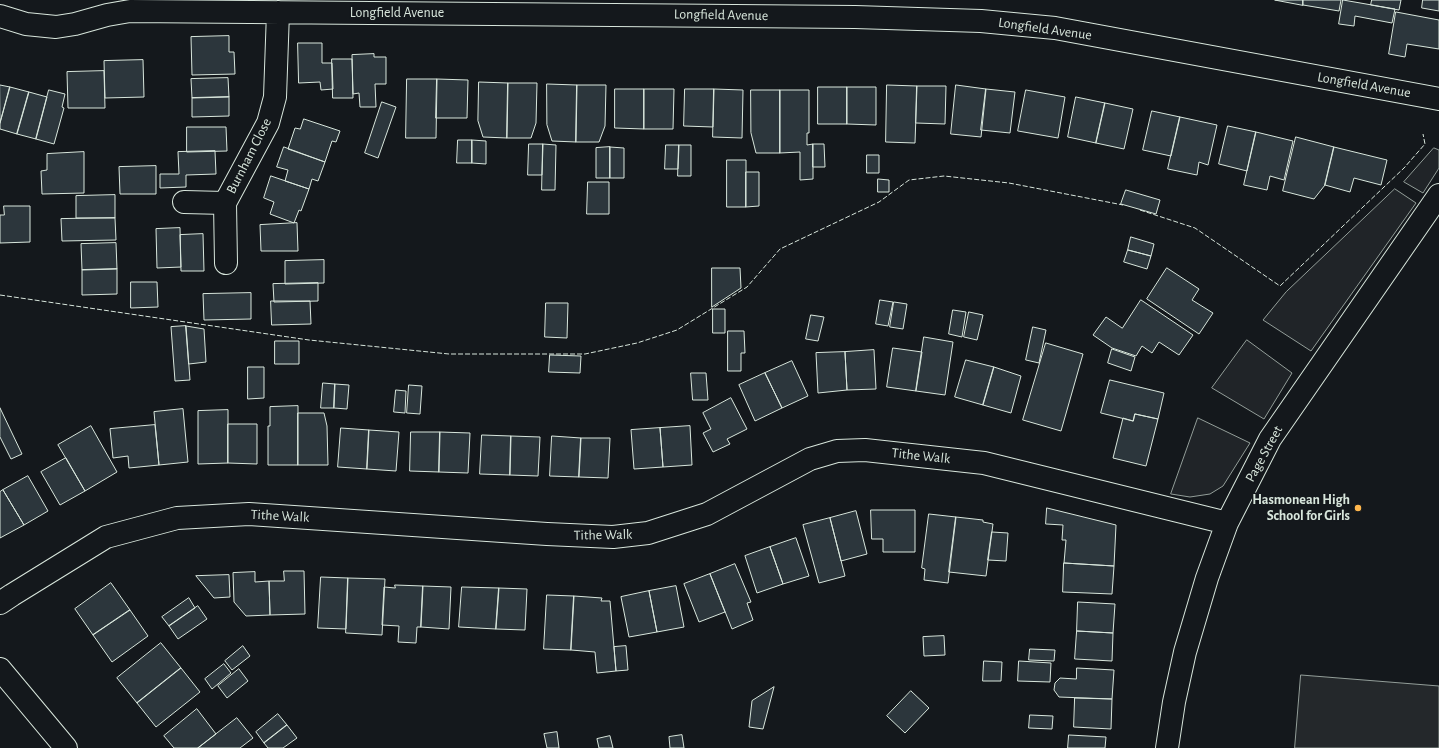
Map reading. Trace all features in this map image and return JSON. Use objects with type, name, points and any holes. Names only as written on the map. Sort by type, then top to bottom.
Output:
[{"type":"main road","name":"Longfield Avenue","points":[[0,16],[26,24],[56,26],[76,24],[107,15],[130,11],[216,6],[278,12],[847,16],[981,20],[1070,31],[1439,99]]},
{"type":"main road","name":"Burnham Close","points":[[226,263],[225,203],[268,123],[275,97],[278,12]]},
{"type":"main road","name":"Page Street","points":[[1167,748],[1174,702],[1185,652],[1207,578],[1227,523],[1270,439],[1439,195]]},
{"type":"main road","name":"Burnham Close","points":[[184,202],[225,203]]},
{"type":"main road","name":"Tithe Walk","points":[[0,603],[106,537],[177,518],[249,514],[613,537],[648,533],[707,514],[810,459],[837,451],[865,450],[984,463],[1227,523]]},
{"type":"main road","points":[[0,669],[66,748]]},
{"type":"shaded area","points":[[1434,148],[1439,150],[1439,168],[1423,193],[1404,182]]},
{"type":"shaded area","points":[[1395,189],[1416,203],[1311,351],[1263,320],[1286,292]]},
{"type":"shaded area","points":[[1247,340],[1292,373],[1264,419],[1212,388]]},
{"type":"shaded area","points":[[1198,418],[1250,443],[1223,486],[1210,494],[1190,497],[1171,494]]},
{"type":"shaded area","points":[[1301,675],[1439,686],[1439,748],[1295,748]]},
{"type":"building","points":[[1275,0],[1303,0],[1303,5]]},
{"type":"building","points":[[1303,0],[1341,0],[1339,11],[1303,5]]},
{"type":"building","points":[[1343,0],[1395,9],[1392,23],[1355,16],[1354,26],[1339,24]]},
{"type":"building","points":[[1372,0],[1401,0],[1399,10],[1371,5]]},
{"type":"building","points":[[1423,0],[1439,0],[1439,11],[1422,8]]},
{"type":"building","points":[[1396,12],[1439,20],[1439,49],[1407,44],[1405,57],[1389,54]]},
{"type":"building","points":[[229,36],[229,52],[234,52],[235,74],[192,75],[191,37]]},
{"type":"building","points":[[298,43],[322,43],[322,63],[332,63],[333,89],[321,90],[320,82],[299,83]]},
{"type":"building","points":[[374,54],[374,57],[386,57],[386,84],[375,84],[376,107],[360,107],[359,93],[353,94],[352,55]]},
{"type":"building","points":[[332,59],[352,59],[353,98],[333,98]]},
{"type":"building","points":[[143,60],[144,97],[105,98],[104,61]]},
{"type":"building","points":[[104,71],[105,108],[68,108],[67,72]]},
{"type":"building","points":[[228,78],[229,97],[192,98],[191,79]]},
{"type":"building","points":[[407,79],[437,79],[436,138],[406,138]]},
{"type":"building","points":[[437,79],[468,80],[467,118],[436,118]]},
{"type":"building","points":[[479,82],[508,83],[507,138],[483,137],[478,121]]},
{"type":"building","points":[[508,83],[537,83],[536,123],[531,138],[507,138]]},
{"type":"building","points":[[547,84],[577,85],[576,142],[552,141],[547,125]]},
{"type":"building","points":[[0,85],[10,87],[0,123]]},
{"type":"building","points":[[577,85],[606,85],[605,126],[599,142],[576,142]]},
{"type":"building","points":[[887,85],[917,86],[915,143],[886,142]]},
{"type":"building","points":[[956,85],[986,89],[981,137],[951,134]]},
{"type":"building","points":[[917,86],[946,86],[945,124],[916,123]]},
{"type":"building","points":[[10,87],[29,92],[17,134],[0,129],[0,123]]},
{"type":"building","points":[[818,87],[847,87],[847,124],[818,124]]},
{"type":"building","points":[[847,87],[876,87],[876,125],[847,124]]},
{"type":"building","points":[[615,89],[644,89],[644,129],[615,128]]},
{"type":"building","points":[[644,89],[674,89],[673,129],[644,129]]},
{"type":"building","points":[[685,89],[714,89],[713,127],[684,126]]},
{"type":"building","points":[[714,89],[743,90],[742,138],[713,137]]},
{"type":"building","points":[[986,89],[1015,92],[1010,133],[981,130]]},
{"type":"building","points":[[49,90],[65,94],[62,107],[64,108],[54,144],[36,139]]},
{"type":"building","points":[[751,90],[780,90],[780,153],[756,153],[751,133]]},
{"type":"building","points":[[780,90],[809,90],[809,133],[807,133],[807,145],[813,144],[813,179],[800,180],[800,152],[780,153]]},
{"type":"building","points":[[1026,90],[1065,97],[1058,138],[1018,131]]},
{"type":"building","points":[[29,92],[47,97],[36,139],[17,134]]},
{"type":"building","points":[[229,97],[229,116],[192,117],[192,98]]},
{"type":"building","points":[[1076,97],[1105,103],[1096,143],[1068,137]]},
{"type":"building","points":[[382,102],[396,107],[378,158],[365,153]]},
{"type":"building","points":[[1105,103],[1133,109],[1124,149],[1096,143]]},
{"type":"building","points":[[1152,111],[1180,117],[1171,156],[1143,150]]},
{"type":"building","points":[[1180,117],[1217,125],[1208,165],[1199,162],[1197,175],[1168,169]]},
{"type":"building","points":[[304,119],[340,131],[336,142],[332,141],[325,162],[288,149],[295,128],[300,129]]},
{"type":"building","points":[[1228,126],[1256,132],[1247,171],[1219,164]]},
{"type":"building","points":[[187,127],[226,127],[227,151],[187,152]]},
{"type":"building","points":[[1256,132],[1293,141],[1284,180],[1270,176],[1267,190],[1244,185]]},
{"type":"building","points":[[1296,137],[1334,147],[1325,185],[1314,199],[1283,191]]},
{"type":"building","points":[[458,140],[472,140],[472,163],[457,163]]},
{"type":"building","points":[[472,140],[486,141],[486,164],[472,163]]},
{"type":"building","points":[[529,144],[543,144],[542,175],[528,175]]},
{"type":"building","points":[[543,144],[556,145],[555,190],[542,190]]},
{"type":"building","points":[[813,144],[824,144],[825,167],[813,167]]},
{"type":"building","points":[[666,145],[679,145],[678,169],[665,169]]},
{"type":"building","points":[[679,145],[691,145],[691,176],[678,176]]},
{"type":"building","points":[[284,147],[325,162],[318,181],[312,179],[309,189],[285,181],[288,170],[277,167]]},
{"type":"building","points":[[610,147],[624,148],[624,178],[610,178]]},
{"type":"building","points":[[610,147],[610,178],[596,178],[596,148]]},
{"type":"building","points":[[1334,147],[1387,160],[1381,185],[1354,178],[1350,192],[1325,185]]},
{"type":"building","points":[[215,151],[216,174],[186,175],[186,187],[160,188],[160,174],[179,174],[178,152]]},
{"type":"building","points":[[84,152],[84,193],[42,194],[41,171],[47,170],[47,154]]},
{"type":"building","points":[[867,155],[879,155],[879,173],[867,173]]},
{"type":"building","points":[[727,160],[746,160],[746,207],[727,207]]},
{"type":"building","points":[[156,166],[156,194],[120,194],[119,167]]},
{"type":"building","points":[[746,172],[759,172],[759,206],[746,207]]},
{"type":"building","points":[[271,176],[309,189],[301,211],[299,210],[294,223],[270,214],[274,202],[264,198]]},
{"type":"building","points":[[878,179],[889,180],[889,192],[878,192]]},
{"type":"building","points":[[588,182],[609,182],[609,214],[587,214]]},
{"type":"building","points":[[1126,190],[1160,200],[1156,214],[1121,204]]},
{"type":"building","points":[[115,195],[115,218],[76,218],[76,196]]},
{"type":"building","points":[[4,206],[30,206],[30,242],[0,243],[0,215],[4,215]]},
{"type":"building","points":[[115,218],[116,240],[62,241],[61,219]]},
{"type":"building","points":[[297,223],[298,251],[261,251],[260,225]]},
{"type":"building","points":[[180,228],[181,267],[157,268],[156,229]]},
{"type":"building","points":[[203,234],[204,271],[181,271],[180,235]]},
{"type":"building","points":[[1131,237],[1154,244],[1151,256],[1128,250]]},
{"type":"building","points":[[116,243],[117,269],[82,270],[81,244]]},
{"type":"building","points":[[1128,250],[1151,256],[1147,269],[1124,262]]},
{"type":"building","points":[[324,260],[324,283],[285,284],[285,261]]},
{"type":"building","points":[[712,268],[740,268],[741,288],[712,307]]},
{"type":"building","points":[[1167,268],[1199,289],[1192,300],[1213,313],[1199,334],[1147,299]]},
{"type":"building","points":[[117,269],[117,294],[82,295],[82,270]]},
{"type":"building","points":[[131,282],[157,282],[158,307],[131,308]]},
{"type":"building","points":[[318,283],[318,301],[274,302],[273,284]]},
{"type":"building","points":[[251,293],[251,319],[204,320],[203,294]]},
{"type":"building","points":[[880,300],[893,302],[888,326],[876,324]]},
{"type":"building","points":[[1141,300],[1193,335],[1179,355],[1159,342],[1152,353],[1142,346],[1136,356],[1112,348],[1093,335],[1106,317],[1122,328]]},
{"type":"building","points":[[271,301],[310,301],[311,324],[272,325]]},
{"type":"building","points":[[894,302],[907,304],[903,329],[890,327]]},
{"type":"building","points":[[546,303],[568,303],[567,338],[545,337]]},
{"type":"building","points":[[713,309],[725,309],[725,333],[713,333]]},
{"type":"building","points":[[953,310],[966,312],[962,337],[949,334]]},
{"type":"building","points":[[969,312],[983,315],[977,340],[964,337]]},
{"type":"building","points":[[811,315],[824,317],[818,341],[806,339]]},
{"type":"building","points":[[186,326],[204,329],[206,362],[189,364]]},
{"type":"building","points":[[186,326],[190,380],[175,381],[171,327]]},
{"type":"building","points":[[1033,327],[1046,330],[1039,363],[1026,360]]},
{"type":"building","points":[[728,331],[744,331],[745,353],[741,353],[741,371],[728,371]]},
{"type":"building","points":[[924,337],[953,342],[945,395],[916,391]]},
{"type":"building","points":[[275,341],[299,341],[299,364],[275,364]]},
{"type":"building","points":[[1046,343],[1083,354],[1061,431],[1023,420]]},
{"type":"building","points":[[893,348],[922,352],[916,391],[887,387]]},
{"type":"building","points":[[1112,349],[1135,357],[1131,371],[1108,363]]},
{"type":"building","points":[[874,350],[876,389],[847,390],[845,352]]},
{"type":"building","points":[[845,352],[847,390],[818,393],[816,353]]},
{"type":"building","points":[[550,355],[581,356],[580,373],[549,372]]},
{"type":"building","points":[[966,360],[994,367],[983,405],[955,397]]},
{"type":"building","points":[[792,361],[808,396],[782,408],[765,373]]},
{"type":"building","points":[[248,367],[264,367],[264,398],[248,399]]},
{"type":"building","points":[[994,367],[1021,376],[1011,413],[983,405]]},
{"type":"building","points":[[691,373],[706,373],[708,400],[693,400]]},
{"type":"building","points":[[765,373],[782,408],[755,421],[739,385]]},
{"type":"building","points":[[1110,380],[1164,393],[1158,419],[1135,414],[1133,421],[1101,413]]},
{"type":"building","points":[[323,383],[335,384],[334,408],[321,408]]},
{"type":"building","points":[[335,384],[349,385],[347,409],[334,408]]},
{"type":"building","points":[[409,385],[422,386],[420,414],[407,413]]},
{"type":"building","points":[[396,390],[406,391],[405,413],[394,412]]},
{"type":"building","points":[[731,398],[747,429],[727,439],[730,444],[713,452],[703,433],[711,429],[703,413]]},
{"type":"building","points":[[298,406],[298,465],[268,465],[268,426],[270,426],[270,407]]},
{"type":"building","points":[[0,408],[22,454],[11,459],[0,437]]},
{"type":"building","points":[[183,409],[188,462],[159,465],[154,412]]},
{"type":"building","points":[[228,410],[228,463],[198,464],[198,411]]},
{"type":"building","points":[[298,413],[324,413],[327,426],[328,465],[298,465]]},
{"type":"building","points":[[1135,414],[1158,419],[1146,466],[1113,458],[1123,418],[1133,421]]},
{"type":"building","points":[[228,424],[257,424],[257,464],[228,463]]},
{"type":"building","points":[[155,425],[159,465],[129,468],[128,456],[113,458],[110,429]]},
{"type":"building","points":[[91,426],[117,472],[85,491],[58,445]]},
{"type":"building","points":[[690,426],[692,465],[663,467],[660,428]]},
{"type":"building","points":[[341,428],[369,430],[367,469],[338,467]]},
{"type":"building","points":[[660,428],[663,467],[634,469],[631,430]]},
{"type":"building","points":[[369,430],[399,432],[396,471],[367,469]]},
{"type":"building","points":[[411,432],[440,432],[439,472],[410,471]]},
{"type":"building","points":[[440,432],[470,433],[468,473],[439,472]]},
{"type":"building","points":[[482,435],[511,436],[510,475],[480,474]]},
{"type":"building","points":[[511,436],[540,437],[538,476],[510,475]]},
{"type":"building","points":[[552,436],[581,438],[579,477],[550,476]]},
{"type":"building","points":[[581,438],[610,438],[608,478],[579,477]]},
{"type":"building","points":[[66,458],[85,491],[60,505],[41,472]]},
{"type":"building","points":[[28,476],[48,511],[24,525],[3,490]]},
{"type":"building","points":[[3,490],[24,525],[0,538],[0,492]]},
{"type":"building","points":[[1047,508],[1116,525],[1114,566],[1064,563],[1066,540],[1062,540],[1063,525],[1046,524]]},
{"type":"building","points":[[871,510],[915,510],[915,552],[883,552],[883,539],[872,539]]},
{"type":"building","points":[[856,511],[867,554],[841,561],[830,518]]},
{"type":"building","points":[[929,514],[956,517],[948,583],[924,580],[925,569],[922,568]]},
{"type":"building","points":[[956,517],[983,520],[983,522],[993,524],[986,576],[949,572]]},
{"type":"building","points":[[830,518],[845,576],[819,583],[803,525]]},
{"type":"building","points":[[992,532],[1008,533],[1006,561],[988,560]]},
{"type":"building","points":[[796,538],[809,576],[783,584],[770,547]]},
{"type":"building","points":[[770,547],[783,584],[757,593],[745,556]]},
{"type":"building","points":[[1064,563],[1114,566],[1112,594],[1063,592]]},
{"type":"building","points":[[735,564],[751,602],[747,603],[753,620],[732,629],[710,574]]},
{"type":"building","points":[[284,571],[304,571],[305,614],[270,615],[269,581],[284,581]]},
{"type":"building","points":[[255,572],[255,582],[269,581],[270,615],[246,616],[234,602],[233,573]]},
{"type":"building","points":[[710,574],[725,612],[699,622],[684,584]]},
{"type":"building","points":[[229,575],[230,597],[214,598],[196,576]]},
{"type":"building","points":[[321,577],[348,578],[346,629],[318,628]]},
{"type":"building","points":[[348,578],[385,579],[382,635],[346,633]]},
{"type":"building","points":[[111,583],[130,610],[93,635],[75,609]]},
{"type":"building","points":[[395,585],[423,586],[421,627],[417,627],[416,643],[398,642],[399,626],[382,625],[384,587],[395,588]]},
{"type":"building","points":[[423,586],[451,587],[449,629],[421,627]]},
{"type":"building","points":[[676,586],[684,627],[657,632],[649,591]]},
{"type":"building","points":[[462,587],[499,588],[496,629],[459,627]]},
{"type":"building","points":[[499,588],[527,589],[525,630],[496,629]]},
{"type":"building","points":[[649,591],[657,632],[629,637],[621,597]]},
{"type":"building","points":[[547,595],[574,596],[571,650],[544,649]]},
{"type":"building","points":[[574,596],[602,598],[601,601],[610,601],[616,671],[597,673],[595,652],[571,650]]},
{"type":"building","points":[[189,598],[195,608],[169,626],[162,617]]},
{"type":"building","points":[[1078,602],[1115,604],[1113,633],[1077,631]]},
{"type":"building","points":[[198,606],[207,619],[178,639],[169,626]]},
{"type":"building","points":[[130,610],[148,636],[112,662],[93,635]]},
{"type":"building","points":[[1077,631],[1113,633],[1112,661],[1075,659]]},
{"type":"building","points":[[944,636],[945,655],[924,656],[923,637]]},
{"type":"building","points":[[161,643],[181,668],[137,703],[117,678]]},
{"type":"building","points":[[243,646],[250,656],[232,670],[225,661]]},
{"type":"building","points":[[626,646],[628,670],[616,671],[614,647]]},
{"type":"building","points":[[1030,649],[1055,650],[1054,661],[1029,660]]},
{"type":"building","points":[[984,661],[1002,662],[1001,681],[983,681]]},
{"type":"building","points":[[1019,661],[1051,663],[1050,682],[1018,681]]},
{"type":"building","points":[[224,664],[231,673],[212,689],[205,679]]},
{"type":"building","points":[[181,668],[200,692],[156,727],[137,703]]},
{"type":"building","points":[[1077,668],[1114,670],[1112,699],[1059,697],[1054,690],[1055,683],[1060,678],[1076,679]]},
{"type":"building","points":[[239,669],[248,681],[227,698],[218,686]]},
{"type":"building","points":[[774,687],[763,729],[749,727],[752,701]]},
{"type":"building","points":[[911,691],[929,708],[905,733],[887,716]]},
{"type":"building","points":[[1075,698],[1112,699],[1111,729],[1074,727]]},
{"type":"building","points":[[197,709],[216,734],[198,748],[174,748],[164,736]]},
{"type":"building","points":[[278,714],[287,725],[264,743],[256,732]]},
{"type":"building","points":[[1030,715],[1053,716],[1052,729],[1029,728]]},
{"type":"building","points":[[237,718],[253,738],[240,748],[198,748]]},
{"type":"building","points":[[287,725],[297,738],[283,748],[268,748],[264,743]]},
{"type":"building","points":[[557,732],[559,748],[547,748],[544,734]]},
{"type":"building","points":[[682,735],[684,748],[670,748],[669,737]]},
{"type":"building","points":[[1069,735],[1106,737],[1105,748],[1068,748]]},
{"type":"building","points":[[610,736],[613,748],[599,748],[597,739]]},
{"type":"fence","points":[[1140,210],[1195,228],[1280,286],[1404,168],[1425,144],[1423,134]]},
{"type":"fence","points":[[0,295],[309,340],[449,354],[585,354],[637,343],[677,330],[747,287],[780,249],[879,202],[909,180],[944,176],[1009,183],[1123,205]]},
{"type":"place","name":"Hasmonean High School for Girls","points":[[1358,508]]}]
